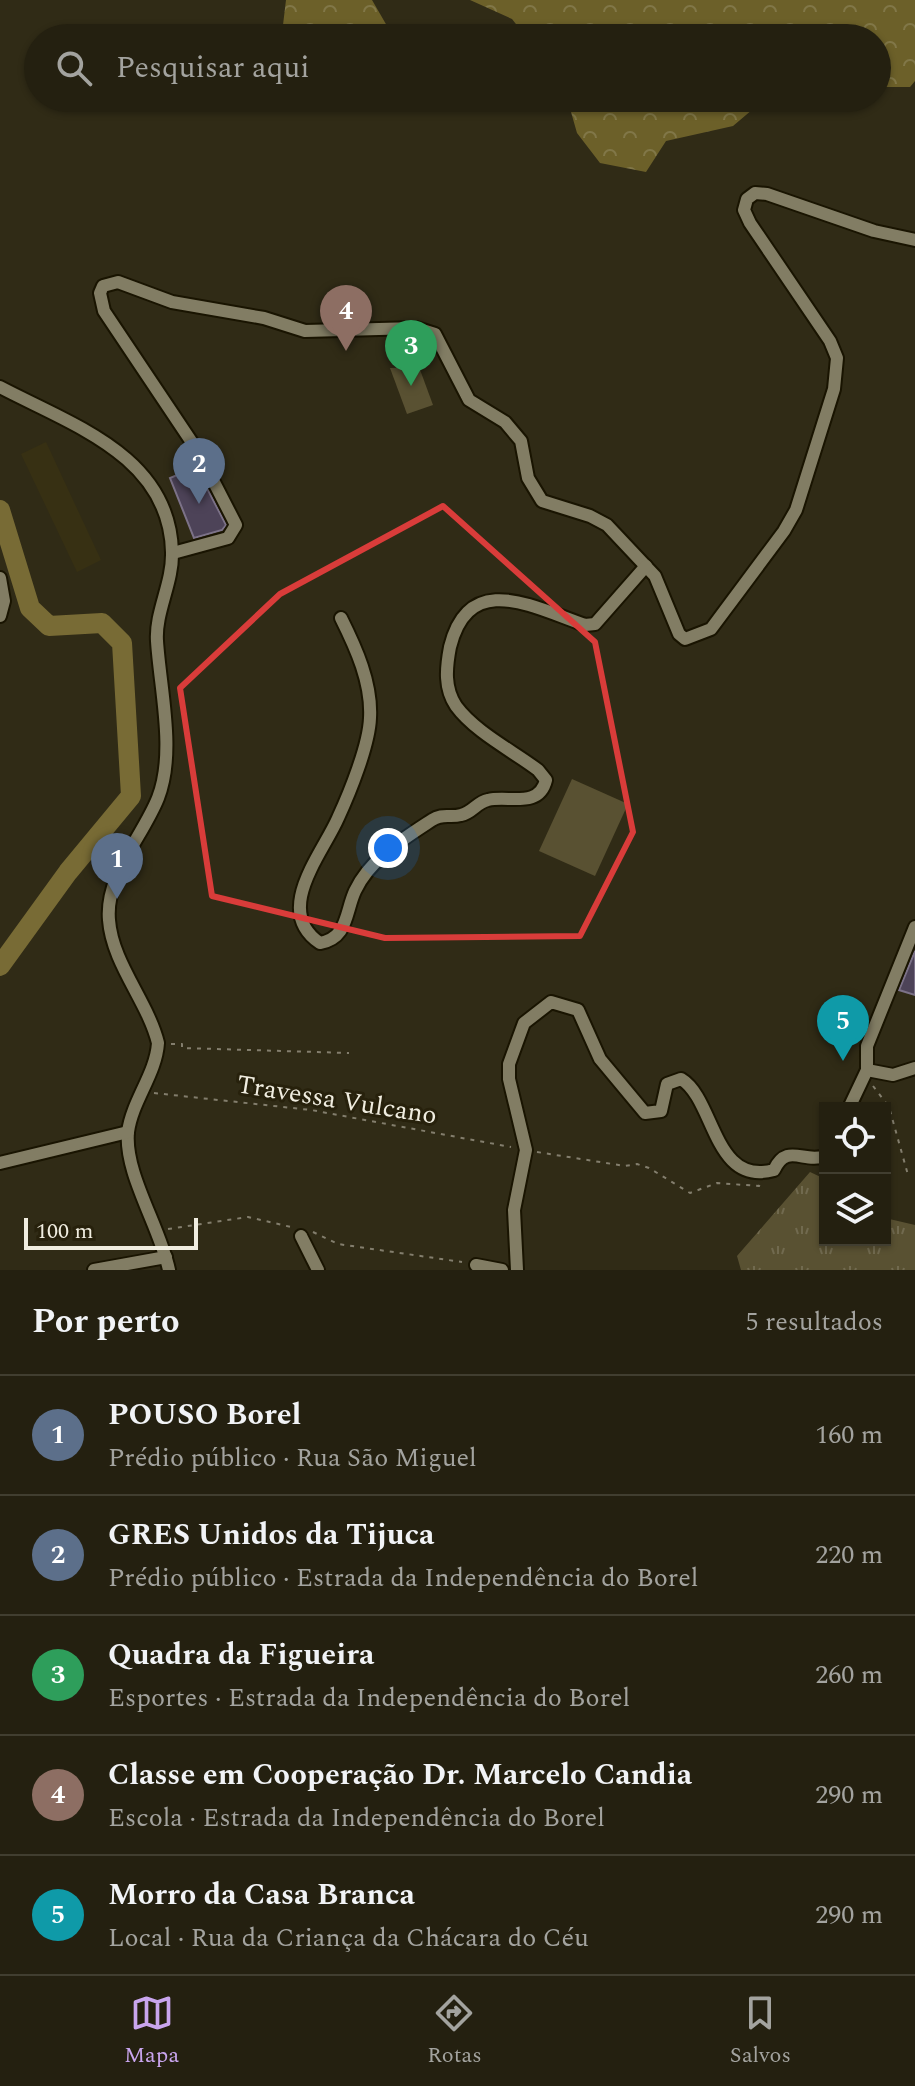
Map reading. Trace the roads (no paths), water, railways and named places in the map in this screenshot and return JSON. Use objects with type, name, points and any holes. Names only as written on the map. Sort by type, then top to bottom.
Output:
[{"type":"street","points":[[173,553],[228,538],[236,525],[199,453],[104,311],[100,293],[103,286],[109,283],[118,282],[172,302],[264,318],[305,331],[416,328],[435,334],[469,400],[478,409],[505,422],[521,441],[528,478],[542,501],[590,516],[607,525],[655,576],[679,634],[685,639],[711,629],[784,531],[796,510],[834,389],[837,358],[830,341],[750,223],[744,210],[747,199],[755,193],[767,194],[874,231],[915,240]]},
{"type":"street","points":[[0,387],[114,447],[133,462],[154,488],[162,505],[173,553],[157,634],[165,772],[158,799],[141,826],[112,894],[109,920],[158,1043],[155,1062],[141,1091],[128,1132],[133,1172],[159,1230],[167,1264],[94,1270]]},
{"type":"street","points":[[341,618],[360,661],[370,700],[371,720],[337,821],[313,863],[299,907],[303,926],[320,943],[333,941],[344,928],[355,890],[390,848],[435,817],[459,816],[489,799],[534,797],[544,788],[546,780],[538,770],[466,717],[447,689],[448,657],[461,619],[472,606],[510,600],[585,625],[595,624],[646,566]]},
{"type":"street","points":[[0,578],[2,614]]},
{"type":"street","points":[[852,1102],[867,1070],[867,1046],[915,927]]},
{"type":"street","points":[[517,1270],[514,1210],[526,1150],[509,1079],[511,1050],[524,1023],[551,1002],[578,1010],[600,1059],[639,1108],[652,1114],[661,1111],[667,1084],[676,1078],[691,1087],[703,1113],[733,1160],[750,1170],[774,1170],[782,1156],[791,1153],[809,1158],[819,1157]]},
{"type":"street","points":[[867,1070],[893,1075],[915,1068]]},
{"type":"street","points":[[0,1163],[128,1132]]},
{"type":"street","points":[[305,1232],[318,1270]]},
{"type":"street","points":[[476,1265],[502,1270]]},
{"type":"waterway","points":[[0,510],[30,608],[49,626],[102,623],[122,643],[131,796],[68,872],[0,966]]},
{"type":"place","name":"Classe em Cooperação Dr. Marcelo Candia","points":[[346,351]]},
{"type":"place","name":"Quadra da Figueira","points":[[411,386]]},
{"type":"place","name":"GRES Unidos da Tijuca","points":[[199,504]]},
{"type":"place","name":"POUSO Borel","points":[[117,899]]},
{"type":"place","name":"Morro da Casa Branca","points":[[843,1061]]}]
